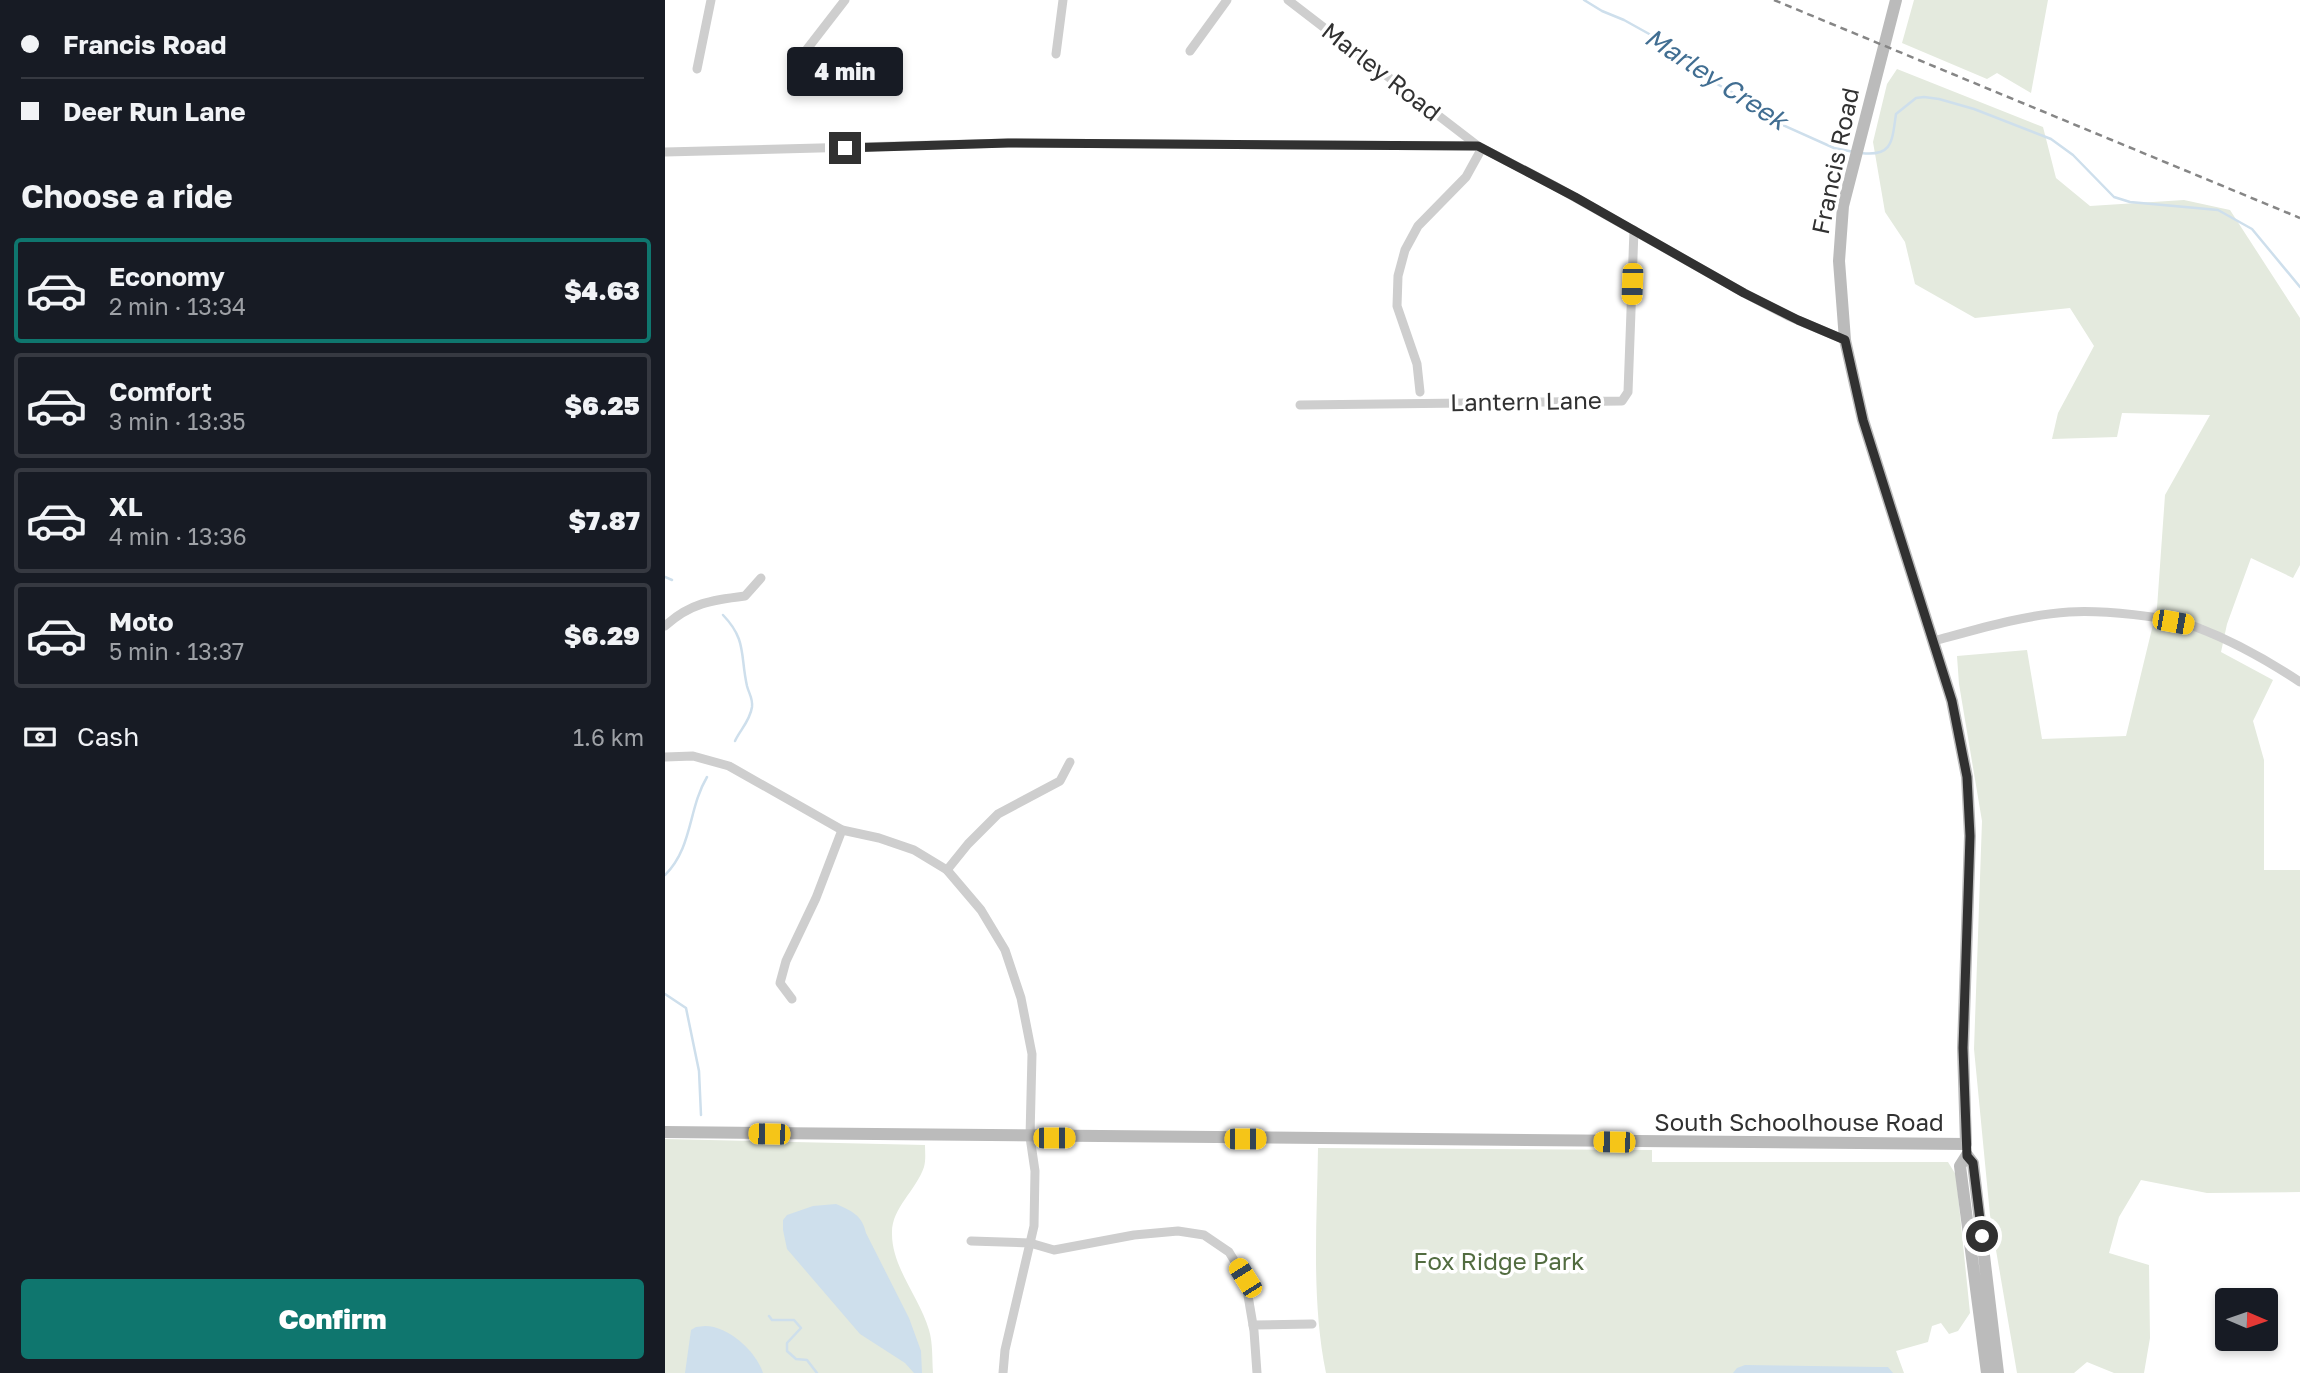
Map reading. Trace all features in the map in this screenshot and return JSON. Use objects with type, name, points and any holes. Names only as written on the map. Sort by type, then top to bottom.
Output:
[{"type":"street","points":[[697,69],[711,0]]},
{"type":"street","points":[[804,53],[845,0]]},
{"type":"street","points":[[1056,54],[1063,0]]},
{"type":"street","points":[[1190,51],[1227,0]]},
{"type":"street","name":"Marley Road","points":[[1288,0],[1480,147],[1744,293],[1845,340]]},
{"type":"street","name":"Francis Road","points":[[1896,0],[1843,206],[1839,261],[1845,340],[1863,420],[1934,641],[1961,740],[1970,813],[1963,1048],[1966,1150],[1961,1166],[1987,1373]]},
{"type":"street","points":[[665,152],[1008,143],[1480,147],[1466,177],[1417,226],[1405,250],[1398,276],[1397,306],[1417,364],[1420,392]]},
{"type":"street","name":"Lantern Lane","points":[[1300,405],[1622,401],[1628,393],[1634,230]]},
{"type":"street","points":[[665,626],[681,611],[717,599],[745,596],[761,578]]},
{"type":"street","points":[[1934,641],[2003,623],[2069,612],[2131,614],[2193,626],[2256,653],[2300,682]]},
{"type":"street","points":[[665,757],[693,755],[729,766],[842,830],[879,838],[914,850],[947,870],[981,910],[1005,950],[1021,998],[1032,1054],[1030,1137],[1035,1171],[1034,1226],[1005,1350],[1003,1373]]},
{"type":"street","points":[[947,870],[998,814],[1061,780],[1070,762]]},
{"type":"street","points":[[792,999],[780,983],[786,961],[816,898],[842,830]]},
{"type":"street","name":"South Schoolhouse Road","points":[[665,1132],[1966,1150]]},
{"type":"street","name":"Francis Road","points":[[1966,1150],[1973,1163],[1998,1373]]},
{"type":"street","points":[[971,1241],[1030,1243],[1054,1250],[1134,1235],[1178,1231],[1204,1235],[1229,1252],[1245,1278],[1257,1373]]},
{"type":"street","points":[[1253,1325],[1313,1324]]},
{"type":"green space","points":[[1914,0],[2048,0],[2031,93],[1997,73],[1987,79],[1902,43]]},
{"type":"green space","points":[[1897,69],[2043,127],[2056,178],[2090,206],[2184,200],[2230,210],[2300,318],[2300,565],[2293,578],[2251,558],[2227,624],[2221,652],[2273,680],[2253,721],[2264,760],[2264,870],[2300,870],[2300,1192],[2207,1193],[2141,1180],[2119,1217],[2109,1253],[2149,1265],[2150,1338],[2144,1373],[2114,1373],[2087,1362],[2074,1373],[2017,1373],[1990,1215],[1974,1049],[1982,821],[1959,684],[1957,656],[2027,650],[2042,739],[2126,736],[2157,608],[2165,495],[2210,415],[2122,413],[2117,437],[2052,439],[2058,413],[2094,346],[2070,308],[1975,318],[1915,284],[1905,242],[1885,212],[1873,142],[1887,84]]},
{"type":"green space","points":[[665,1139],[925,1145],[924,1167],[895,1216],[892,1234],[893,1247],[901,1271],[929,1330],[933,1373],[665,1373]]},
{"type":"green space","name":"Fox Ridge Park","points":[[1318,1148],[1652,1150],[1652,1162],[1948,1162],[1956,1175],[1970,1313],[1958,1331],[1949,1334],[1941,1323],[1932,1326],[1928,1342],[1896,1351],[1904,1373],[1326,1373],[1317,1289]]},
{"type":"water","points":[[836,1204],[862,1222],[909,1318],[921,1351],[922,1373],[914,1373],[905,1363],[860,1334],[787,1249],[783,1220],[787,1215],[813,1206]]},
{"type":"water","points":[[705,1326],[723,1330],[740,1341],[754,1356],[763,1373],[685,1373],[691,1330]]},
{"type":"water","points":[[1745,1365],[1888,1367],[1893,1373],[1733,1373]]},
{"type":"waterway","name":"Marley Creek","points":[[1584,0],[1660,40],[1677,51],[1706,78],[1757,106],[1778,123],[1834,148],[1854,152]]},
{"type":"waterway","name":"Marley Creek","points":[[1861,153],[1872,154],[1885,150],[1892,139],[1896,114],[1916,98],[1939,99],[1974,109],[2051,139],[2073,155],[2114,197],[2130,202],[2218,210],[2252,229],[2300,287]]},
{"type":"waterway","points":[[665,577],[672,580]]},
{"type":"waterway","points":[[723,615],[739,640],[752,701],[749,717],[735,741]]},
{"type":"waterway","points":[[665,875],[681,852],[696,802],[707,777]]},
{"type":"waterway","points":[[665,994],[686,1008],[699,1071],[701,1115]]},
{"type":"waterway","points":[[769,1316],[772,1320],[794,1320],[801,1328],[787,1343],[787,1351],[796,1359],[807,1360],[817,1373]]},
{"type":"railway","points":[[1774,0],[2300,218]]},
{"type":"route","points":[[845,148],[1008,143],[1478,146],[1575,197],[1744,293],[1845,340],[1863,420],[1952,701],[1967,777],[1970,836],[1963,997],[1963,1094],[1967,1156],[1973,1163],[1982,1236]]}]
